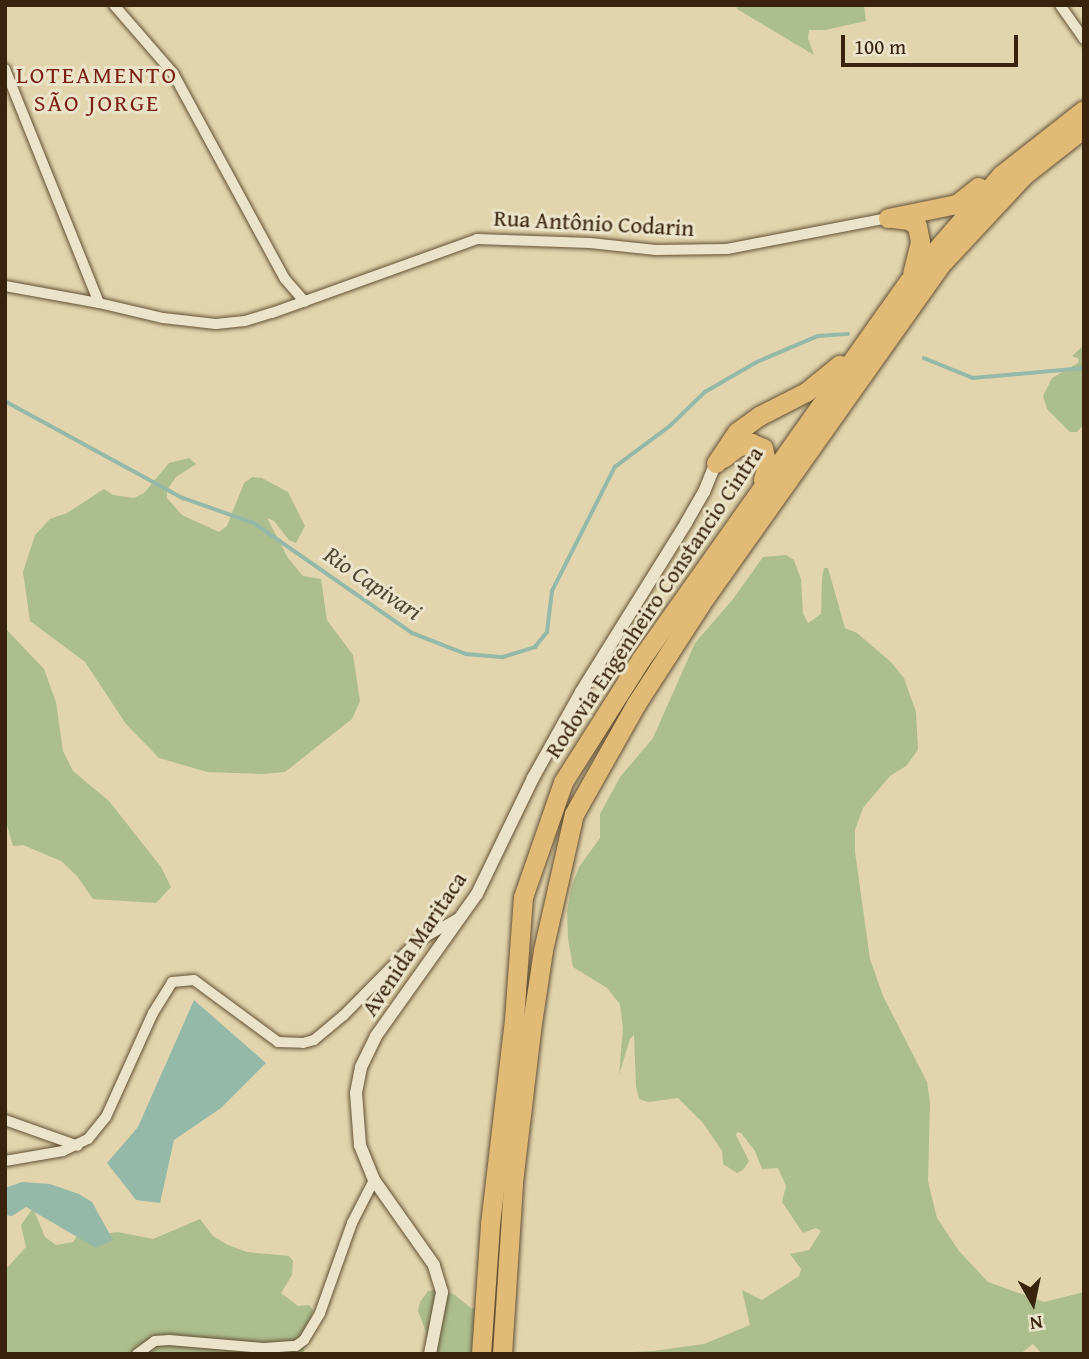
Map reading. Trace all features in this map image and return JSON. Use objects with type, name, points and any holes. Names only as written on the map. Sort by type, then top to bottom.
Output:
[{"type":"highway","name":"Rodovia Engenheiro Constancio Cintra","points":[[481,1354],[490,1224],[513,1019],[523,897],[563,782],[641,659],[761,486],[909,281],[1001,175],[1037,144],[1084,110]]},
{"type":"highway","name":"Rodovia Engenheiro Constancio Cintra","points":[[502,1354],[513,1182],[531,1023],[543,950],[574,814],[636,704],[706,596],[942,263],[1024,175],[1084,128]]},
{"type":"highway","points":[[888,218],[957,204],[1037,144]]},
{"type":"highway","points":[[888,218],[909,220],[917,226],[920,242],[909,281]]},
{"type":"highway","points":[[716,463],[737,432],[759,416],[806,392],[866,340]]},
{"type":"highway","points":[[716,463],[737,447],[751,443],[763,448],[767,466],[761,486]]},
{"type":"highway","points":[[506,1286],[516,1354]]},
{"type":"street","points":[[114,5],[173,73],[285,279],[305,302]]},
{"type":"street","points":[[1060,5],[1084,39]]},
{"type":"street","points":[[5,69],[99,303]]},
{"type":"street","name":"Rua Antônio Codarin","points":[[5,286],[163,318],[216,324],[245,321],[305,302],[477,239],[590,243],[656,250],[727,249],[888,218]]},
{"type":"street","name":"Avenida Maritaca","points":[[429,1354],[441,1310],[442,1292],[439,1278],[434,1265],[374,1180],[360,1145],[356,1093],[361,1067],[376,1036],[477,894],[533,778],[581,692],[686,523],[716,463]]},
{"type":"street","points":[[5,1161],[78,1146],[106,1117],[153,1013],[172,982],[194,981],[278,1042],[303,1044],[314,1040],[342,1016],[415,943],[460,917]]},
{"type":"street","points":[[5,1121],[78,1146]]},
{"type":"street","points":[[137,1354],[155,1341],[169,1340],[264,1348],[296,1346],[304,1340],[320,1313],[352,1223],[374,1180]]},
{"type":"shaded area","points":[[736,5],[864,5],[866,21],[825,30],[809,30],[808,38],[814,55],[737,9]]},
{"type":"shaded area","points":[[1084,345],[1084,424],[1077,432],[1070,432],[1047,409],[1043,396],[1052,378],[1078,363],[1079,359],[1072,356]]},
{"type":"shaded area","points":[[189,458],[196,464],[176,477],[167,490],[167,498],[182,515],[219,532],[227,526],[244,483],[252,477],[262,478],[288,492],[305,526],[296,543],[289,540],[274,521],[267,518],[288,558],[303,576],[321,579],[327,620],[353,655],[360,701],[352,719],[285,772],[207,772],[159,758],[126,724],[85,662],[30,621],[23,572],[35,535],[50,519],[67,513],[104,489],[113,495],[134,498],[144,493],[169,463]]},
{"type":"shaded area","points":[[786,555],[794,560],[801,579],[803,613],[808,623],[821,614],[822,578],[824,568],[828,568],[845,628],[857,633],[891,662],[904,678],[916,712],[918,750],[906,766],[890,776],[863,808],[855,830],[855,852],[870,959],[883,996],[927,1082],[930,1102],[928,1181],[937,1218],[959,1251],[988,1282],[1044,1302],[1084,1292],[1084,1354],[1042,1354],[1033,1344],[1020,1354],[594,1354],[653,1351],[704,1344],[750,1325],[742,1290],[762,1300],[799,1276],[801,1269],[790,1254],[809,1250],[821,1231],[816,1228],[803,1233],[782,1202],[786,1186],[778,1168],[762,1169],[755,1151],[741,1133],[737,1132],[736,1135],[749,1161],[743,1170],[737,1173],[723,1164],[722,1151],[703,1123],[678,1098],[648,1102],[639,1099],[634,1035],[630,1039],[619,1075],[623,1028],[620,1004],[607,988],[573,967],[568,939],[567,911],[572,885],[579,867],[600,838],[600,814],[620,777],[653,738],[695,643],[733,599],[763,557]]},
{"type":"shaded area","points":[[5,628],[44,669],[56,702],[63,751],[73,771],[109,801],[161,867],[171,887],[156,903],[93,899],[77,876],[61,861],[23,845],[13,846],[5,818]]},
{"type":"shaded area","points":[[194,1000],[266,1063],[221,1108],[174,1140],[160,1203],[136,1200],[107,1163],[138,1127]]},
{"type":"shaded area","points":[[22,1182],[50,1184],[79,1194],[92,1202],[113,1240],[96,1248],[26,1207],[12,1216],[5,1215],[5,1188]]},
{"type":"shaded area","points":[[33,1208],[45,1237],[56,1245],[73,1242],[81,1231],[95,1235],[118,1232],[153,1239],[200,1219],[213,1236],[228,1245],[247,1252],[289,1256],[293,1261],[292,1275],[281,1293],[298,1306],[309,1305],[313,1310],[303,1354],[5,1354],[5,1270],[26,1247],[21,1225]]},
{"type":"shaded area","points":[[440,1289],[455,1295],[472,1309],[481,1303],[483,1354],[425,1354],[426,1332],[418,1311],[420,1302],[428,1291]]},
{"type":"waterway","name":"Rio Capivari","points":[[5,401],[183,498],[254,523],[412,633],[466,654],[503,657],[535,647],[547,632],[552,591],[615,467],[670,426],[705,392],[757,362],[818,336],[848,334]]},
{"type":"waterway","name":"Rio Capivari","points":[[924,358],[973,378],[1084,368]]},
{"type":"district","name":"LOTEAMENTO SÃO JORGE","points":[[97,89]]}]
